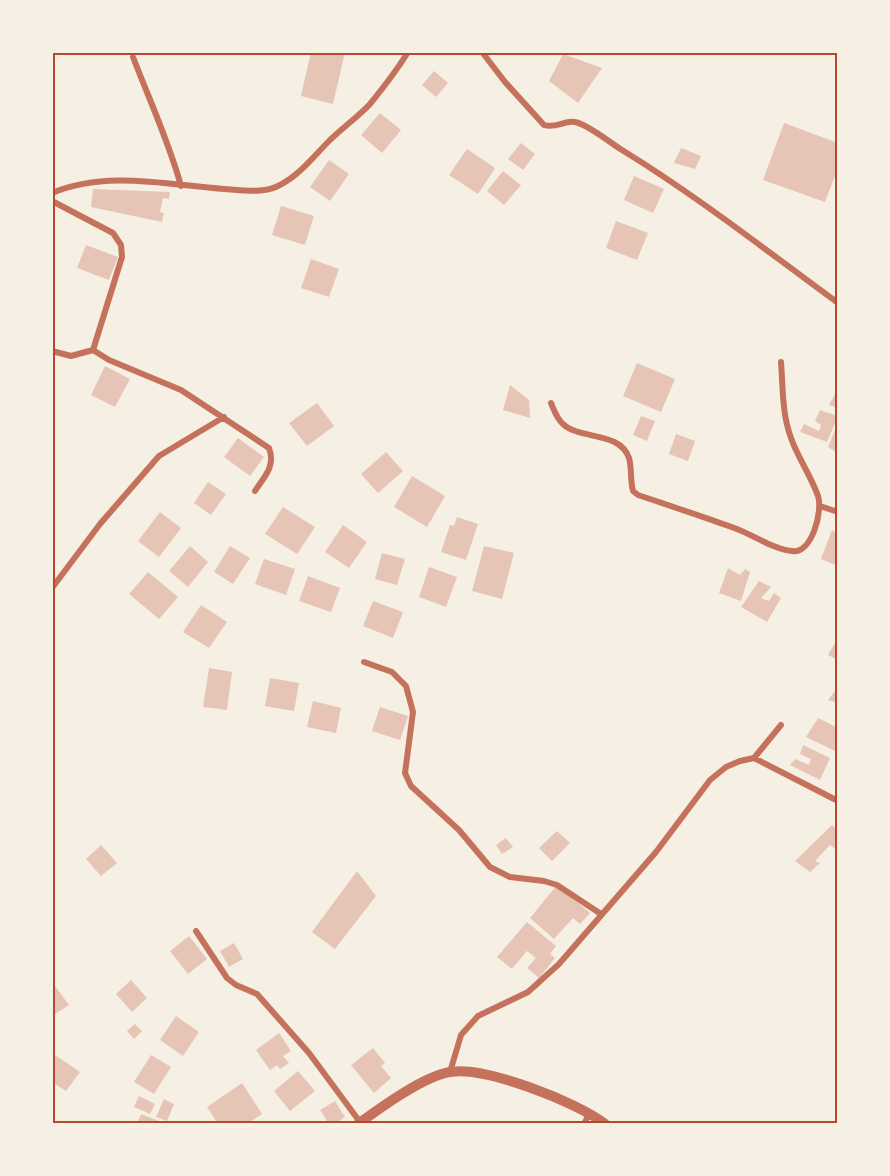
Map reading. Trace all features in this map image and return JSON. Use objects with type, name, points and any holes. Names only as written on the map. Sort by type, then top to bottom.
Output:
[{"type":"street","points":[[52,193],[95,182],[133,180],[181,186],[260,190],[276,187],[293,177],[369,105],[408,52]]},
{"type":"street","points":[[482,52],[505,82],[544,125],[551,127],[568,122],[575,123],[609,142],[658,172],[837,301]]},
{"type":"street","points":[[133,57],[158,125],[172,153],[181,186]]},
{"type":"street","points":[[52,201],[113,233],[121,245],[122,257],[93,350]]},
{"type":"street","points":[[52,351],[71,356],[93,350],[109,360],[181,390],[224,417],[268,448],[272,457],[271,466],[255,491]]},
{"type":"street","points":[[551,403],[563,424],[580,432],[612,441],[623,449],[629,458],[633,491],[638,495],[792,551],[800,551],[805,548],[818,520],[820,506],[818,495],[791,439],[784,416],[781,362]]},
{"type":"street","points":[[52,588],[100,524],[159,456],[224,417]]},
{"type":"street","points":[[820,506],[837,512]]},
{"type":"street","points":[[364,662],[392,672],[406,686],[413,712],[405,773],[411,786],[459,830],[490,867],[510,877],[557,885],[601,914]]},
{"type":"street","points":[[450,1072],[461,1035],[478,1016],[528,992],[560,964],[656,852],[710,780],[726,767],[754,758],[781,725]]},
{"type":"street","points":[[754,758],[837,801]]},
{"type":"street","points":[[196,930],[227,978],[236,985],[257,994],[334,1084],[359,1123],[426,1080],[450,1072],[481,1073],[536,1090],[587,1119],[605,1124]]},
{"type":"building","points":[[311,52],[345,52],[333,104],[301,96]]},
{"type":"building","points":[[563,54],[602,68],[578,103],[549,81]]},
{"type":"building","points":[[434,71],[448,83],[436,97],[422,85]]},
{"type":"building","points":[[380,113],[401,130],[382,153],[361,135]]},
{"type":"building","points":[[784,123],[838,143],[838,168],[825,202],[763,180]]},
{"type":"building","points":[[521,143],[535,154],[523,170],[508,159]]},
{"type":"building","points":[[681,148],[701,156],[695,169],[674,163]]},
{"type":"building","points":[[467,149],[495,168],[478,194],[449,175]]},
{"type":"building","points":[[329,160],[349,174],[330,201],[310,187]]},
{"type":"building","points":[[503,171],[521,185],[504,205],[487,191]]},
{"type":"building","points":[[634,176],[664,189],[653,213],[624,200]]},
{"type":"building","points":[[93,189],[170,192],[169,199],[163,198],[160,212],[164,213],[162,222],[91,207]]},
{"type":"building","points":[[281,206],[314,216],[305,245],[272,235]]},
{"type":"building","points":[[616,221],[648,233],[637,260],[606,248]]},
{"type":"building","points":[[86,245],[118,257],[109,280],[77,268]]},
{"type":"building","points":[[311,259],[339,269],[329,297],[301,288]]},
{"type":"building","points":[[637,363],[675,379],[661,412],[623,396]]},
{"type":"building","points":[[105,366],[130,379],[115,407],[91,395]]},
{"type":"building","points":[[510,385],[529,400],[530,418],[503,410]]},
{"type":"building","points":[[838,389],[838,408],[829,405]]},
{"type":"building","points":[[317,403],[334,426],[307,446],[289,423]]},
{"type":"building","points":[[820,410],[838,416],[827,442],[800,432],[804,424],[819,431],[821,425],[815,421]]},
{"type":"building","points":[[641,416],[655,421],[647,441],[633,435]]},
{"type":"building","points":[[838,425],[838,453],[828,447]]},
{"type":"building","points":[[676,434],[695,441],[688,461],[669,454]]},
{"type":"building","points":[[238,438],[264,457],[250,476],[224,457]]},
{"type":"building","points":[[386,452],[403,471],[378,493],[361,474]]},
{"type":"building","points":[[412,476],[445,496],[427,527],[394,507]]},
{"type":"building","points":[[208,482],[226,494],[211,515],[194,503]]},
{"type":"building","points":[[283,507],[315,527],[297,554],[265,534]]},
{"type":"building","points":[[160,512],[181,528],[159,557],[138,541]]},
{"type":"building","points":[[457,517],[478,524],[466,560],[441,552],[450,525],[454,526]]},
{"type":"building","points":[[343,525],[367,542],[349,568],[325,552]]},
{"type":"building","points":[[832,530],[838,534],[838,566],[821,559]]},
{"type":"building","points":[[190,546],[208,562],[188,587],[169,571]]},
{"type":"building","points":[[230,546],[250,558],[233,584],[214,572]]},
{"type":"building","points":[[484,546],[514,553],[502,599],[472,591]]},
{"type":"building","points":[[382,553],[405,559],[397,585],[375,579]]},
{"type":"building","points":[[264,559],[295,569],[286,595],[255,584]]},
{"type":"building","points":[[429,567],[457,577],[446,607],[419,597]]},
{"type":"building","points":[[728,568],[740,575],[745,569],[750,572],[741,601],[719,593]]},
{"type":"building","points":[[148,572],[178,597],[159,619],[129,594]]},
{"type":"building","points":[[308,576],[340,588],[331,612],[299,601]]},
{"type":"building","points":[[759,581],[771,587],[761,598],[769,601],[774,593],[781,598],[767,622],[741,607]]},
{"type":"building","points":[[373,601],[403,612],[393,638],[363,626]]},
{"type":"building","points":[[201,605],[227,622],[209,648],[183,632]]},
{"type":"building","points":[[838,638],[838,660],[828,655]]},
{"type":"building","points":[[209,668],[232,672],[227,710],[203,707]]},
{"type":"building","points":[[270,678],[299,683],[294,711],[265,706]]},
{"type":"building","points":[[835,691],[838,692],[838,703],[828,700]]},
{"type":"building","points":[[313,701],[341,708],[336,733],[307,727]]},
{"type":"building","points":[[380,707],[408,716],[400,740],[372,731]]},
{"type":"building","points":[[818,718],[838,728],[838,746],[835,751],[806,737]]},
{"type":"building","points":[[803,745],[830,758],[820,780],[790,765],[795,759],[809,765],[811,759],[800,754]]},
{"type":"building","points":[[832,825],[838,830],[838,851],[830,845],[815,861],[820,863],[810,872],[795,861]]},
{"type":"building","points":[[557,831],[570,843],[552,861],[539,848]]},
{"type":"building","points":[[506,838],[513,847],[502,854],[496,845]]},
{"type":"building","points":[[101,845],[117,863],[101,876],[86,859]]},
{"type":"building","points":[[357,871],[376,896],[335,949],[312,932]]},
{"type":"building","points":[[557,885],[590,913],[580,924],[573,918],[554,939],[530,918]]},
{"type":"building","points":[[527,922],[556,946],[550,954],[555,958],[539,978],[527,968],[536,958],[527,951],[512,969],[497,957]]},
{"type":"building","points":[[189,936],[207,959],[188,974],[170,951]]},
{"type":"building","points":[[234,943],[243,959],[229,967],[220,951]]},
{"type":"building","points":[[131,980],[147,998],[132,1012],[116,994]]},
{"type":"building","points":[[52,982],[69,1005],[52,1016]]},
{"type":"building","points":[[176,1016],[199,1032],[183,1056],[160,1040]]},
{"type":"building","points":[[135,1024],[142,1031],[134,1039],[127,1031]]},
{"type":"building","points":[[279,1033],[291,1051],[283,1056],[289,1063],[280,1069],[277,1065],[270,1070],[256,1050]]},
{"type":"building","points":[[373,1048],[385,1063],[381,1066],[391,1078],[374,1093],[351,1065]]},
{"type":"building","points":[[52,1053],[80,1072],[66,1091],[52,1082]]},
{"type":"building","points":[[151,1055],[171,1067],[154,1094],[134,1082]]},
{"type":"building","points":[[298,1071],[315,1091],[290,1111],[274,1091]]},
{"type":"building","points":[[242,1083],[262,1114],[247,1124],[218,1124],[207,1107]]},
{"type":"building","points":[[139,1096],[155,1104],[150,1114],[134,1107]]},
{"type":"building","points":[[164,1099],[174,1104],[167,1121],[156,1117]]},
{"type":"building","points":[[335,1101],[345,1117],[335,1124],[329,1124],[320,1110]]},
{"type":"building","points":[[141,1114],[164,1123],[164,1124],[137,1124]]}]
